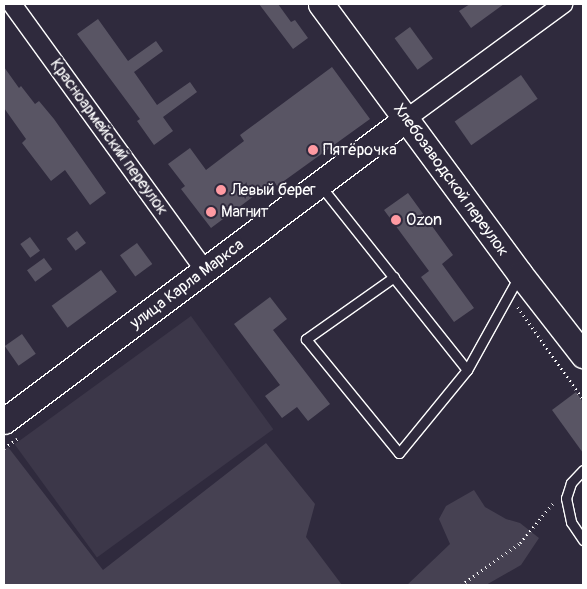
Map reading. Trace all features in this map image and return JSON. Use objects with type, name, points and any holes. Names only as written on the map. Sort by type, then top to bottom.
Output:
[{"type":"street","name":"Красноармейский переулок","points":[[12,4],[205,271]]},
{"type":"street","name":"Хлебозаводской переулок","points":[[321,4],[520,274],[583,354]]},
{"type":"street","name":"улица Карла Маркса","points":[[6,413],[205,271],[406,119],[563,4]]},
{"type":"lane","points":[[320,184],[467,370]]},
{"type":"lane","points":[[394,277],[306,339],[399,453],[467,370],[510,296],[520,274]]},
{"type":"lane","points":[[583,470],[571,483],[566,498],[571,522],[583,540]]},
{"type":"path","points":[[461,585],[520,543],[571,483]]},
{"type":"shaded area","points":[[191,316],[273,429],[97,557],[15,444]]},
{"type":"shaded area","points":[[266,443],[315,504],[306,537],[342,585],[4,585],[4,450],[8,447],[103,570]]},
{"type":"shaded area","points":[[474,490],[485,507],[506,519],[520,523],[539,538],[521,565],[486,585],[407,585],[450,544],[439,519],[446,506]]},
{"type":"building","points":[[259,4],[278,4],[291,22],[295,20],[308,38],[293,49]]},
{"type":"building","points":[[470,4],[504,4],[471,28],[459,11]]},
{"type":"building","points":[[98,19],[128,61],[156,41],[163,51],[134,72],[157,105],[190,82],[197,92],[163,117],[173,131],[154,145],[137,121],[140,119],[77,34]]},
{"type":"building","points":[[410,27],[433,59],[418,70],[395,38]]},
{"type":"building","points":[[4,67],[19,88],[21,86],[35,104],[39,101],[54,119],[106,193],[90,205],[65,170],[51,181],[22,143],[26,139],[4,108]]},
{"type":"building","points":[[332,67],[370,119],[277,186],[274,181],[211,228],[181,189],[185,186],[168,164],[190,148],[206,170],[244,141],[240,135]]},
{"type":"building","points":[[521,75],[538,99],[471,145],[455,121]]},
{"type":"building","points":[[408,193],[453,255],[442,264],[474,308],[454,322],[421,277],[429,271],[384,210]]},
{"type":"building","points":[[77,231],[86,243],[76,251],[67,239]]},
{"type":"building","points":[[30,237],[40,251],[30,258],[20,244]]},
{"type":"building","points":[[137,243],[152,264],[135,276],[120,255]]},
{"type":"building","points":[[44,258],[52,269],[35,282],[27,270]]},
{"type":"building","points":[[101,270],[117,292],[68,328],[52,306]]},
{"type":"building","points":[[270,297],[287,319],[273,330],[330,404],[308,421],[297,407],[282,418],[265,396],[280,385],[234,324]]},
{"type":"building","points":[[22,334],[36,354],[19,366],[5,346]]},
{"type":"building","points":[[576,392],[583,402],[583,453],[552,410]]},
{"type":"place","name":"Пятёрочка","points":[[313,150]]},
{"type":"place","name":"Левый берег","points":[[221,190]]},
{"type":"place","name":"Магнит","points":[[211,212]]},
{"type":"place","name":"Ozon","points":[[396,220]]}]
